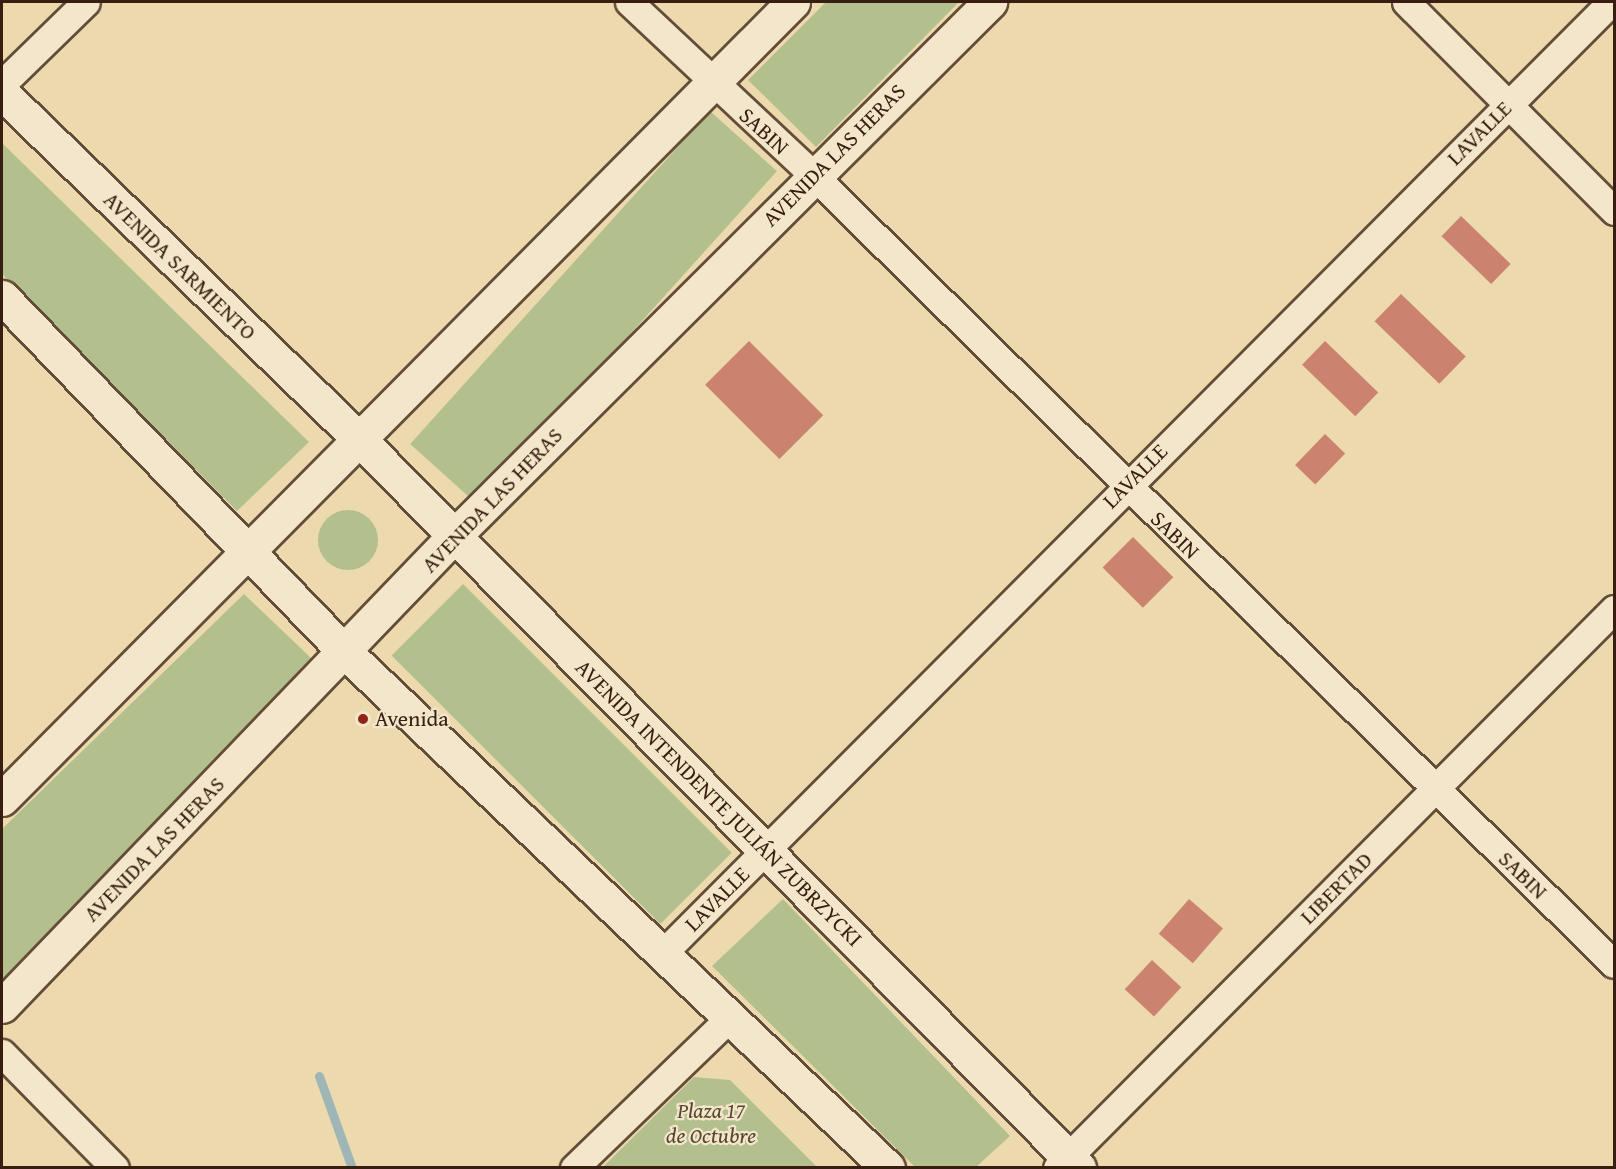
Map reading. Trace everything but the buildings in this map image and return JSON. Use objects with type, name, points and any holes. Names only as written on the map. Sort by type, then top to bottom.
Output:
[{"type":"main road","points":[[2,799],[248,549],[359,440],[709,82],[793,2]]},
{"type":"main road","name":"AVENIDA LAS HERAS","points":[[2,1006],[345,652],[454,536],[813,175],[990,2]]},
{"type":"main road","name":"AVENIDA SARMIENTO","points":[[2,93],[359,440]]},
{"type":"main road","points":[[2,297],[248,549],[345,652],[662,954],[727,1020],[888,1167]]},
{"type":"main road","name":"AVENIDA INTENDENTE JULIÁN ZUBRZYCKI","points":[[359,440],[766,850],[1068,1164]]},
{"type":"street","points":[[2,84],[86,2]]},
{"type":"street","name":"SABIN","points":[[629,2],[709,82],[813,175],[1124,486],[1614,964]]},
{"type":"street","points":[[1406,2],[1614,211]]},
{"type":"street","name":"LAVALLE","points":[[662,954],[1124,486],[1611,2]]},
{"type":"street","name":"LIBERTAD","points":[[1068,1164],[1614,609]]},
{"type":"street","points":[[574,1167],[727,1020]]},
{"type":"street","points":[[2,1053],[115,1167]]},
{"type":"green space","points":[[826,2],[959,2],[816,147],[748,80]]},
{"type":"green space","points":[[710,111],[777,171],[477,504],[410,444]]},
{"type":"green space","points":[[2,143],[309,442],[237,511],[2,274]]},
{"type":"green space","points":[[342,510],[354,510],[365,515],[373,523],[378,540],[376,552],[365,565],[354,570],[342,570],[331,565],[323,557],[318,546],[318,534],[323,523],[331,515]]},
{"type":"green space","points":[[463,584],[732,853],[660,924],[392,655]]},
{"type":"green space","points":[[244,594],[311,658],[2,980],[2,829]]},
{"type":"green space","points":[[783,899],[1010,1136],[976,1167],[915,1167],[712,966]]},
{"type":"green space","name":"Plaza 17 de Octubre","points":[[694,1077],[730,1080],[817,1167],[603,1167]]},
{"type":"waterway","points":[[319,1076],[352,1168]]},
{"type":"place","name":"Avenida","points":[[363,719]]}]
